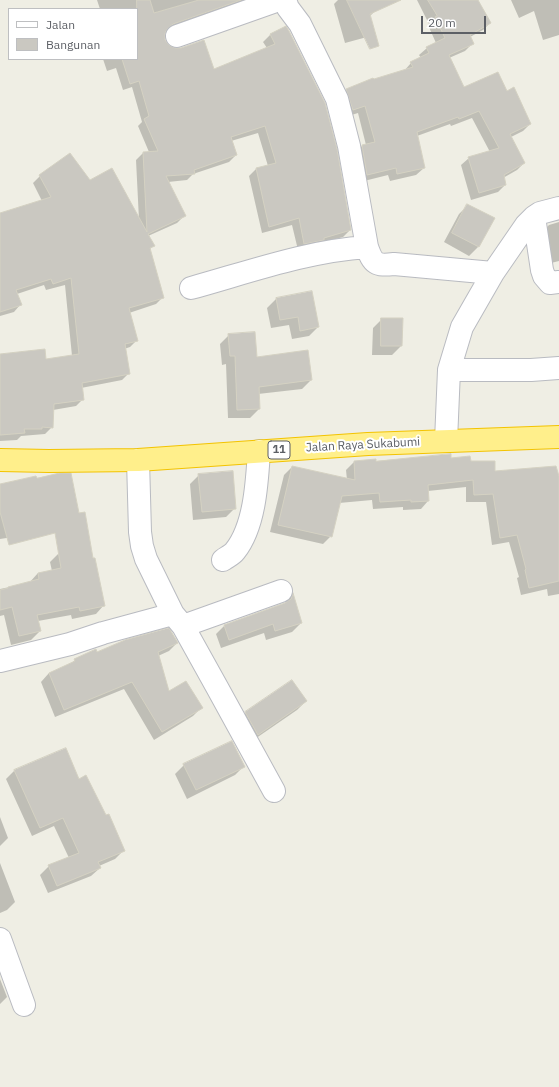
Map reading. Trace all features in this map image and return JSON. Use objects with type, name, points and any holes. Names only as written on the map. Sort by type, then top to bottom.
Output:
[{"type":"highway","name":"Jalan Raya Sukabumi","points":[[0,460],[138,460],[297,448],[559,437]]},
{"type":"street","points":[[177,36],[279,0]]},
{"type":"street","points":[[285,0],[288,8],[300,24],[337,99],[349,146],[367,247],[370,256],[375,263],[382,265],[394,264],[493,273]]},
{"type":"street","points":[[446,441],[449,370],[462,327],[493,273],[526,225],[540,213],[559,208]]},
{"type":"street","points":[[534,217],[544,276],[550,283],[559,282]]},
{"type":"street","points":[[191,288],[302,258],[344,249],[367,247]]},
{"type":"street","points":[[449,370],[531,370],[559,368]]},
{"type":"street","points":[[223,560],[234,552],[243,540],[250,521],[257,482],[259,451]]},
{"type":"street","points":[[138,460],[142,546],[146,559],[178,620],[231,711],[274,791]]},
{"type":"street","points":[[0,661],[70,644],[103,633],[178,620],[281,591]]},
{"type":"street","points":[[0,939],[24,1005]]},
{"type":"building","points":[[137,0],[150,0],[154,13],[199,0],[241,0],[173,24],[165,33],[165,40],[169,45],[175,48],[181,48],[204,40],[214,69],[275,44],[270,34],[286,26],[325,103],[337,149],[351,230],[324,238],[324,240],[304,244],[299,218],[269,227],[256,168],[276,163],[265,126],[231,137],[237,155],[194,170],[195,174],[166,176],[186,216],[148,234],[155,246],[150,248],[164,298],[129,308],[138,341],[125,344],[130,374],[82,383],[84,400],[54,404],[53,428],[42,427],[42,429],[24,429],[25,433],[0,435],[0,354],[45,349],[46,359],[79,354],[71,278],[53,284],[51,279],[16,290],[22,305],[0,312],[0,213],[51,197],[39,175],[70,153],[90,180],[112,168],[147,232],[143,152],[158,151],[144,119],[149,116],[139,81],[130,84],[122,60],[138,60]]},
{"type":"building","points":[[347,0],[401,0],[370,14],[379,46],[370,49]]},
{"type":"building","points":[[428,0],[478,0],[491,23],[470,35],[474,44],[449,55],[464,87],[498,72],[507,91],[514,87],[531,124],[510,134],[525,163],[504,175],[506,185],[479,193],[468,157],[499,148],[479,111],[417,132],[425,168],[397,174],[396,168],[367,175],[362,145],[375,142],[365,106],[353,110],[346,89],[373,78],[374,79],[413,67],[410,62],[429,53],[426,47],[445,38],[435,17],[437,16]]},
{"type":"building","points":[[467,204],[495,218],[479,247],[452,233]]},
{"type":"building","points":[[312,291],[319,327],[300,331],[298,317],[280,320],[276,298]]},
{"type":"building","points":[[381,318],[403,318],[402,346],[381,346]]},
{"type":"building","points":[[255,332],[257,357],[308,350],[312,380],[259,387],[260,409],[237,410],[235,356],[230,356],[228,334]]},
{"type":"building","points":[[451,454],[451,458],[470,456],[471,461],[495,461],[495,471],[556,466],[559,476],[559,581],[529,588],[526,569],[517,535],[500,538],[493,494],[474,495],[473,480],[428,485],[429,501],[411,502],[411,500],[380,502],[379,493],[342,496],[332,537],[278,525],[292,466],[355,480],[354,461],[376,459],[376,461]]},
{"type":"building","points":[[233,471],[236,509],[202,512],[198,474]]},
{"type":"building","points":[[60,473],[71,473],[79,513],[85,512],[93,558],[95,558],[105,606],[80,611],[79,607],[37,615],[41,631],[19,636],[12,607],[0,610],[0,590],[39,579],[38,573],[61,568],[55,533],[9,545],[0,512],[0,484],[36,476],[37,478]]},
{"type":"building","points":[[293,593],[302,623],[275,631],[273,624],[229,640],[224,625],[285,603],[291,599]]},
{"type":"building","points":[[169,628],[178,643],[158,652],[169,691],[186,681],[203,708],[162,732],[132,682],[64,710],[49,673],[96,649],[97,652],[125,640]]},
{"type":"building","points":[[292,680],[307,701],[258,735],[245,712]]},
{"type":"building","points":[[232,741],[245,767],[196,790],[183,764]]},
{"type":"building","points":[[66,748],[79,779],[86,775],[106,815],[109,814],[125,851],[98,862],[101,868],[57,886],[48,865],[79,853],[63,818],[40,828],[14,770]]}]
